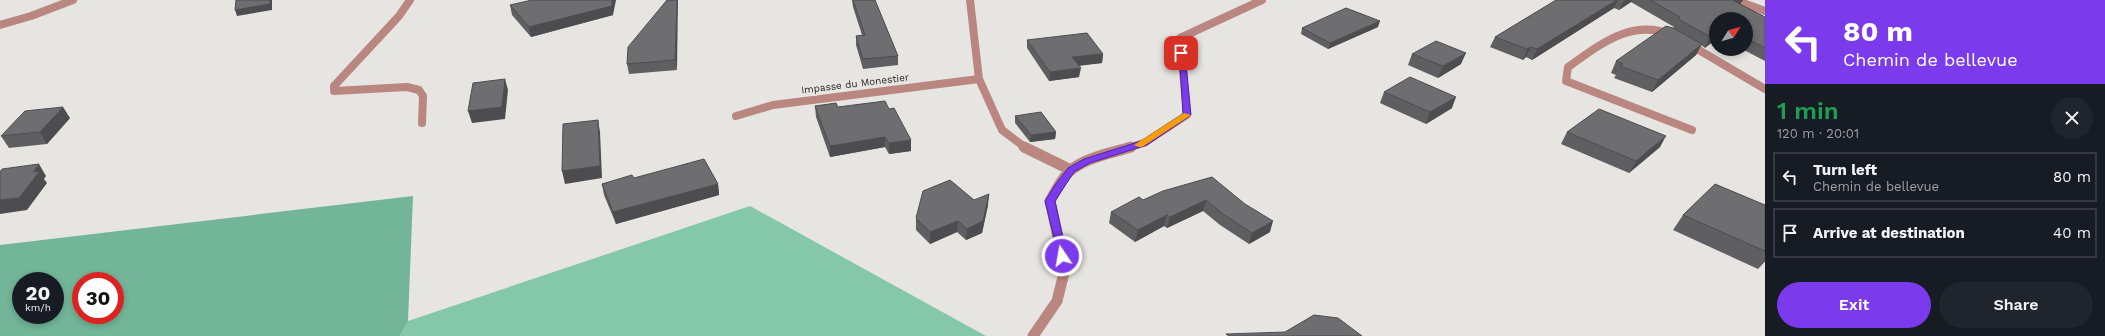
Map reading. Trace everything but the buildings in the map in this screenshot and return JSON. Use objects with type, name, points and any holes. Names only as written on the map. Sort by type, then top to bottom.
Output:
[{"type":"street","points":[[0,25],[31,16],[73,0]]},
{"type":"street","points":[[410,0],[383,33],[334,86],[334,91],[407,87],[419,90],[423,96],[422,123]]},
{"type":"street","points":[[970,0],[979,79],[1002,130],[1023,147],[1071,170]]},
{"type":"street","points":[[1033,336],[1057,301],[1065,270],[1050,201],[1059,185],[1071,170],[1087,161],[1144,143],[1187,115],[1180,38],[1262,0]]},
{"type":"street","points":[[1735,0],[1765,11]]},
{"type":"street","points":[[1692,130],[1566,81],[1568,67],[1620,33],[1653,29],[1669,33],[1765,89]]},
{"type":"street","name":"Impasse du Monestier","points":[[736,116],[773,105],[979,79]]},
{"type":"green space","points":[[413,196],[408,321],[400,336],[0,336],[0,245]]},
{"type":"green space","points":[[750,206],[986,336],[400,336],[408,321]]},
{"type":"slow traffic","points":[[1139,145],[1187,115]]},
{"type":"route","points":[[1062,256],[1050,201],[1059,185],[1071,170],[1087,161],[1144,143],[1187,115],[1181,53]]}]
